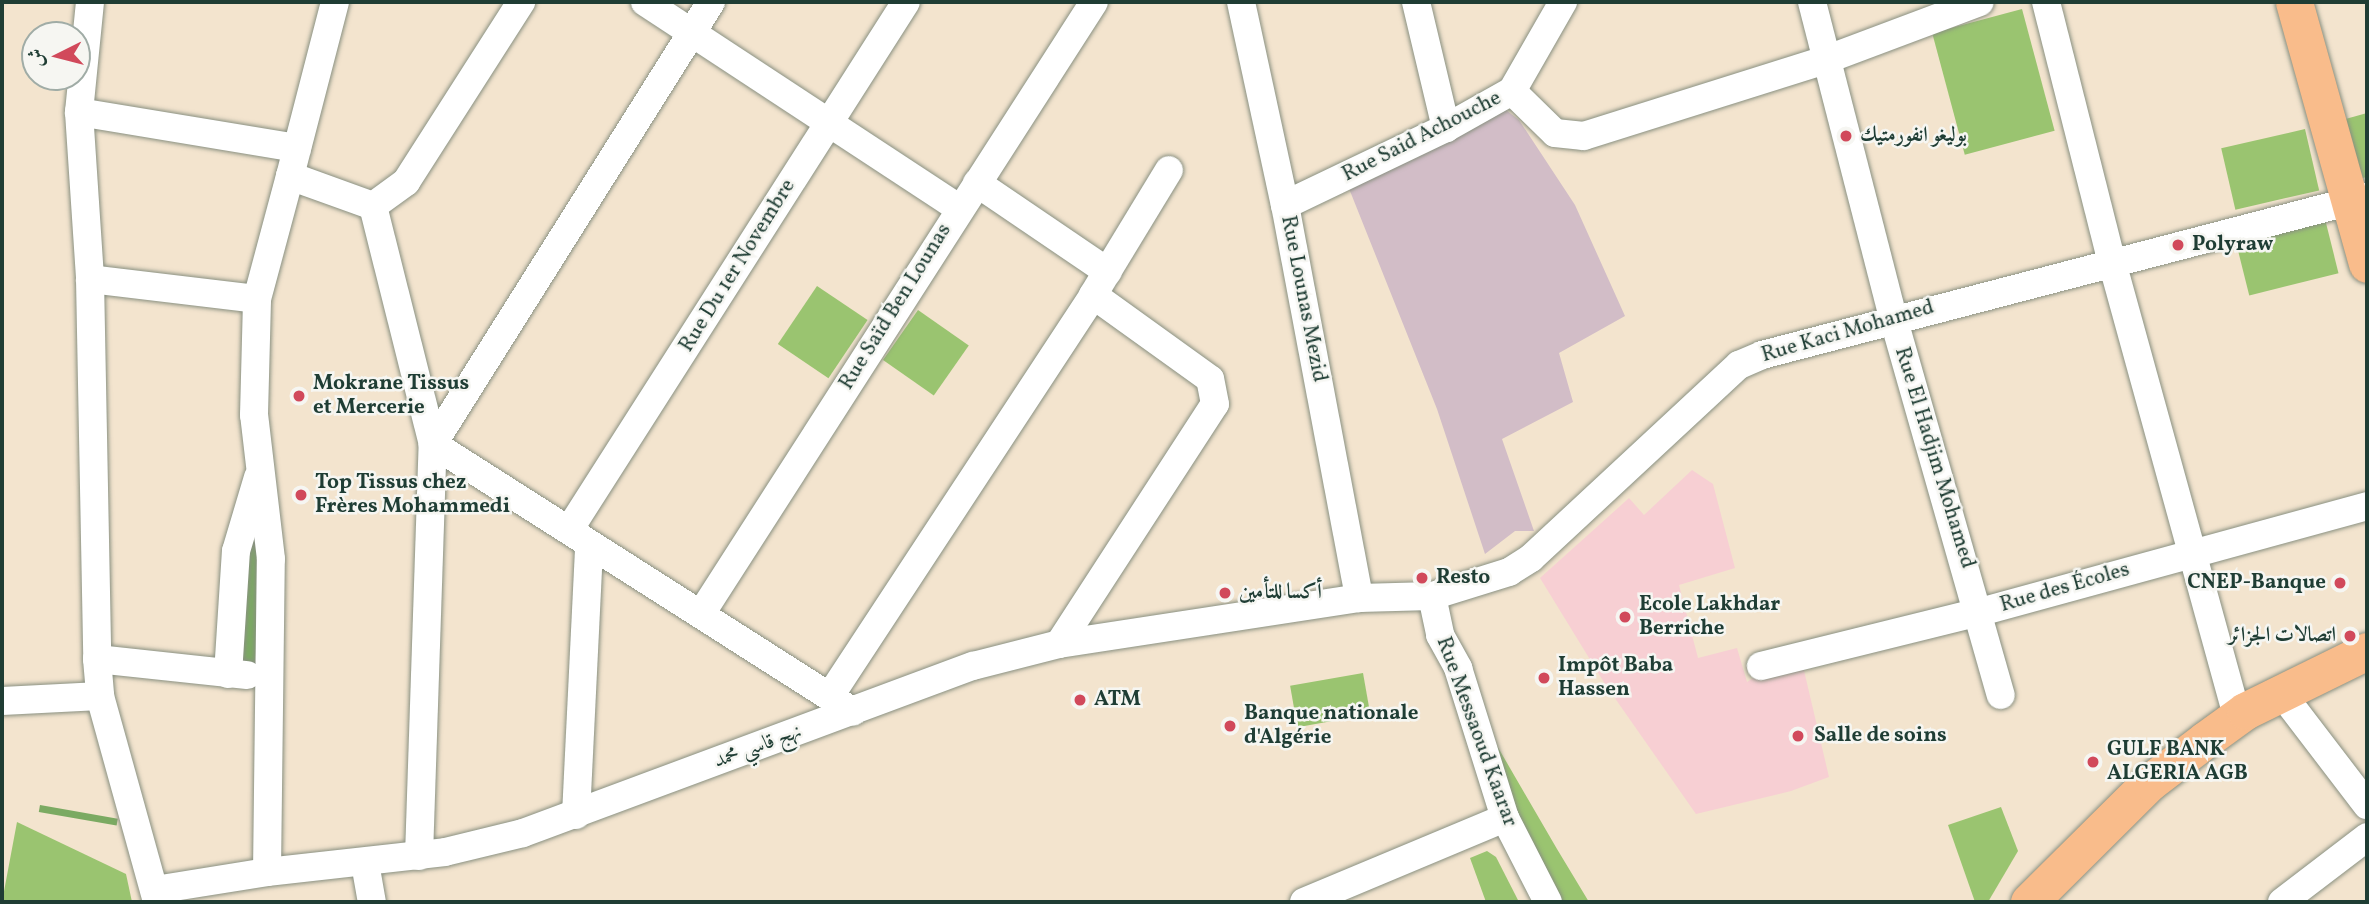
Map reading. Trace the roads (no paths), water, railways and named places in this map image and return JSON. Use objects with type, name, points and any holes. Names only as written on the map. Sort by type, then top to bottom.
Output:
[{"type":"main road","points":[[2294,2],[2358,200],[2367,264]]},
{"type":"main road","points":[[2029,902],[2150,782],[2237,716],[2367,651]]},
{"type":"street","points":[[90,2],[79,112],[90,279],[97,659],[100,696],[156,896]]},
{"type":"street","points":[[267,872],[271,559],[262,463],[254,415],[257,299],[335,2]]},
{"type":"street","points":[[373,206],[407,182],[522,2]]},
{"type":"street","points":[[645,2],[959,208]]},
{"type":"street","points":[[433,444],[711,2]]},
{"type":"street","name":"Rue Du 1er Novembre","points":[[579,538],[828,123],[906,2]]},
{"type":"street","name":"Rue Saïd Ben Lounas","points":[[701,614],[959,208],[1094,2]]},
{"type":"street","name":"Rue Lounas Mezid","points":[[1241,2],[1286,205],[1359,598]]},
{"type":"street","points":[[1416,2],[1446,128]]},
{"type":"street","points":[[1512,91],[1563,2]]},
{"type":"street","name":"Rue El Hadjim Mohamed","points":[[1812,2],[1893,317],[1980,612],[2001,695]]},
{"type":"street","name":"Rue Said Achouche","points":[[1286,205],[1446,128],[1512,91],[1555,133],[1584,136],[1828,58],[1980,2]]},
{"type":"street","points":[[2046,2],[2112,262],[2199,550],[2237,716]]},
{"type":"street","points":[[79,112],[297,148]]},
{"type":"street","points":[[433,444],[841,704],[1169,170]]},
{"type":"street","points":[[290,176],[373,206]]},
{"type":"street","points":[[977,183],[1210,379],[1215,404],[1059,644]]},
{"type":"street","name":"Rue Kaci Mohamed","points":[[1359,598],[1432,597],[1509,572],[1531,558],[1739,365],[1762,355],[1893,317],[2358,200]]},
{"type":"street","points":[[373,206],[433,444],[419,856]]},
{"type":"street","points":[[90,279],[257,299]]},
{"type":"street","points":[[228,674],[236,551],[262,463]]},
{"type":"street","name":"Rue des Écoles","points":[[1761,666],[1980,612],[2367,506]]},
{"type":"street","points":[[576,815],[579,538]]},
{"type":"street","name":"Rue Messaoud Kaarar","points":[[1432,597],[1440,635],[1458,668],[1505,818],[1548,902]]},
{"type":"street","name":"نهج قاسي محمد","points":[[156,896],[267,872],[419,856],[523,833],[576,815],[841,704],[1059,644],[1359,598]]},
{"type":"street","points":[[97,659],[268,677]]},
{"type":"street","points":[[2282,694],[2367,805]]},
{"type":"street","points":[[2,702],[100,696]]},
{"type":"street","points":[[1313,901],[1505,818]]},
{"type":"street","points":[[2282,902],[2367,837]]},
{"type":"street","points":[[365,863],[372,902]]},
{"type":"place","name":"بوليغو انفورمتيك","points":[[1846,136]]},
{"type":"place","name":"Polyraw","points":[[2178,245]]},
{"type":"place","name":"Mokrane Tissus et Mercerie","points":[[299,396]]},
{"type":"place","name":"Top Tissus chez Frères Mohammedi","points":[[301,495]]},
{"type":"place","name":"Resto","points":[[1422,578]]},
{"type":"place","name":"CNEP-Banque","points":[[2340,583]]},
{"type":"place","name":"أكسا للتأمين","points":[[1225,593]]},
{"type":"place","name":"Ecole Lakhdar Berriche","points":[[1625,617]]},
{"type":"place","name":"اتصالات الجزائر","points":[[2350,636]]},
{"type":"place","name":"Impôt Baba Hassen","points":[[1544,678]]},
{"type":"place","name":"ATM","points":[[1080,700]]},
{"type":"place","name":"Banque nationale d'Algérie","points":[[1230,726]]},
{"type":"place","name":"Salle de soins","points":[[1798,736]]},
{"type":"place","name":"GULF BANK ALGERIA AGB","points":[[2093,762]]}]
